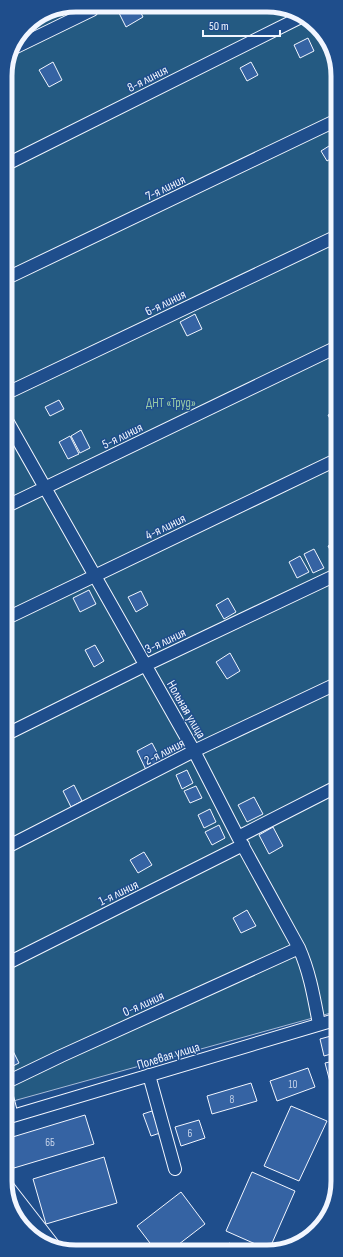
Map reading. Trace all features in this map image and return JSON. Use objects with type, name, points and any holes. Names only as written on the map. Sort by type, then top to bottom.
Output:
[{"type":"street","points":[[21,45],[88,12]]},
{"type":"street","name":"8-я линия","points":[[12,162],[296,19]]},
{"type":"street","name":"7-я линия","points":[[12,276],[331,123]]},
{"type":"street","name":"6-я линия","points":[[12,391],[331,239]]},
{"type":"street","name":"5-я линия","points":[[12,504],[331,351]]},
{"type":"street","name":"Нольная улица","points":[[12,429],[96,574],[194,751],[299,948],[313,987],[319,1024]]},
{"type":"street","name":"4-я линия","points":[[12,616],[331,462]]},
{"type":"street","name":"3-я линия","points":[[12,732],[146,665],[331,577]]},
{"type":"street","name":"2-я линия","points":[[12,845],[194,751],[331,686]]},
{"type":"street","name":"1-я линия","points":[[12,961],[241,841],[331,790]]},
{"type":"street","name":"0-я линия","points":[[12,1080],[299,948]]},
{"type":"street","name":"Полевая улица","points":[[12,1116],[331,1021]]},
{"type":"street","points":[[149,1075],[175,1169]]},
{"type":"street","points":[[14,1194],[48,1239]]},
{"type":"path","points":[[321,1215],[328,1200]]},
{"type":"green space","name":"ДНТ «Труд»","points":[[76,12],[280,13],[288,15],[306,25],[318,37],[329,59],[331,76],[331,1013],[12,1101],[12,72],[14,59],[25,37],[34,28],[55,15]]},
{"type":"building","points":[[118,12],[140,12],[143,17],[126,27]]},
{"type":"building","points":[[308,38],[314,51],[300,58],[294,45]]},
{"type":"building","points":[[53,62],[62,80],[49,87],[39,70]]},
{"type":"building","points":[[251,62],[258,75],[247,81],[240,68]]},
{"type":"building","points":[[331,145],[331,159],[327,161],[321,151]]},
{"type":"building","points":[[195,314],[202,329],[187,336],[180,322]]},
{"type":"building","points":[[59,400],[64,409],[50,416],[45,407]]},
{"type":"building","points":[[331,414],[331,421],[328,415]]},
{"type":"building","points":[[81,430],[90,448],[80,453],[71,436]]},
{"type":"building","points":[[70,436],[79,454],[68,459],[59,442]]},
{"type":"building","points":[[331,544],[331,552],[328,546]]},
{"type":"building","points":[[314,549],[324,568],[313,573],[304,554]]},
{"type":"building","points":[[300,556],[309,572],[297,578],[289,562]]},
{"type":"building","points":[[89,590],[96,604],[80,612],[73,598]]},
{"type":"building","points":[[141,591],[148,605],[136,612],[128,597]]},
{"type":"building","points":[[228,598],[236,612],[224,619],[216,605]]},
{"type":"building","points":[[95,645],[104,661],[94,667],[85,650]]},
{"type":"building","points":[[230,653],[240,671],[227,679],[216,662]]},
{"type":"building","points":[[152,743],[162,762],[146,770],[137,751]]},
{"type":"building","points":[[187,770],[193,783],[182,789],[176,775]]},
{"type":"building","points":[[74,785],[82,801],[71,807],[63,791]]},
{"type":"building","points":[[196,786],[202,798],[190,803],[184,791]]},
{"type":"building","points":[[254,797],[263,814],[247,822],[238,805]]},
{"type":"building","points":[[210,809],[216,822],[204,828],[198,815]]},
{"type":"building","points":[[219,825],[225,838],[212,845],[205,832]]},
{"type":"building","points":[[273,827],[283,846],[269,854],[259,835]]},
{"type":"building","points":[[144,852],[152,865],[138,873],[130,860]]},
{"type":"building","points":[[247,910],[256,926],[241,933],[233,918]]},
{"type":"building","points":[[331,1036],[331,1054],[324,1056],[320,1039]]},
{"type":"building","points":[[12,1052],[19,1063],[12,1066]]},
{"type":"building","points":[[331,1062],[331,1082],[330,1082],[325,1063]]},
{"type":"building","points":[[308,1068],[315,1087],[277,1101],[270,1081]]},
{"type":"building","points":[[251,1083],[257,1101],[212,1114],[207,1096]]},
{"type":"building","points":[[291,1106],[327,1121],[299,1181],[264,1166]]},
{"type":"building","points":[[152,1111],[160,1133],[151,1136],[143,1114]]},
{"type":"building","points":[[85,1115],[94,1144],[14,1168],[12,1161],[12,1137]]},
{"type":"building","points":[[199,1120],[205,1138],[181,1146],[175,1127]]},
{"type":"building","points":[[104,1157],[117,1203],[46,1224],[33,1179]]},
{"type":"building","points":[[252,1172],[295,1191],[271,1245],[258,1245],[226,1231]]},
{"type":"building","points":[[181,1192],[205,1224],[178,1245],[151,1245],[137,1226]]}]
